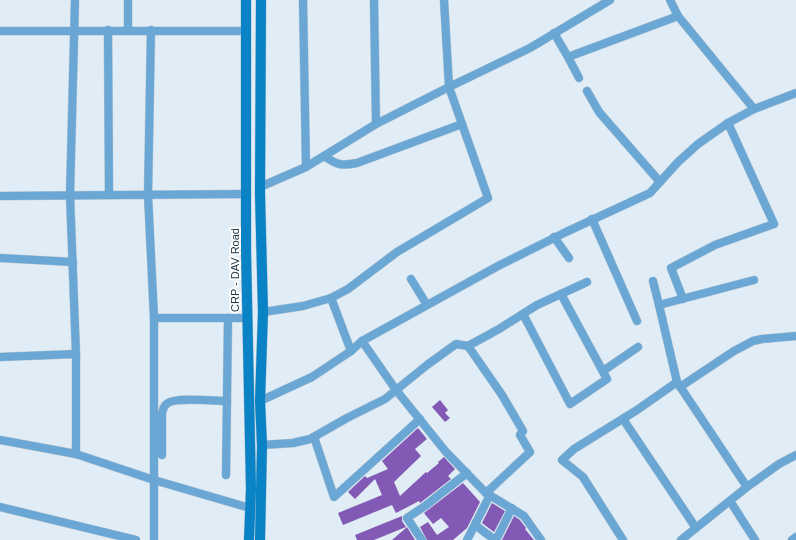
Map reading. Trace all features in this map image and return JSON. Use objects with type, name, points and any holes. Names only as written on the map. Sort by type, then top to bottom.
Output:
[{"type":"street","points":[[75,0],[70,195],[76,354],[76,454]]},
{"type":"street","points":[[128,0],[128,30]]},
{"type":"street","name":"CRP - DAV Road","points":[[246,0],[246,262],[251,489],[249,540]]},
{"type":"street","points":[[260,540],[262,445],[260,401],[263,312],[260,187],[261,0]]},
{"type":"street","points":[[303,0],[306,167]]},
{"type":"street","points":[[374,0],[376,124]]},
{"type":"street","points":[[263,312],[303,306],[330,298],[348,289],[397,252],[488,198],[449,87],[444,0]]},
{"type":"street","points":[[260,187],[306,167],[376,124],[530,48],[610,0]]},
{"type":"street","points":[[670,0],[678,16],[754,109]]},
{"type":"street","points":[[568,57],[678,16]]},
{"type":"street","points":[[0,30],[246,31]]},
{"type":"street","points":[[108,30],[109,195]]},
{"type":"street","points":[[151,30],[148,195],[154,318],[154,540]]},
{"type":"street","points":[[554,34],[579,78]]},
{"type":"street","points":[[587,91],[599,112],[660,182]]},
{"type":"street","points":[[260,401],[312,377],[351,351],[362,340],[498,266],[650,193],[678,162],[698,144],[728,123],[754,109],[796,93]]},
{"type":"street","points":[[683,299],[671,268],[715,244],[774,224],[728,123]]},
{"type":"street","points":[[324,156],[335,164],[344,165],[357,163],[462,124]]},
{"type":"street","points":[[0,196],[247,194]]},
{"type":"street","points":[[592,220],[637,321]]},
{"type":"street","points":[[554,238],[569,258]]},
{"type":"street","points":[[0,258],[73,262]]},
{"type":"street","points":[[246,262],[262,263]]},
{"type":"street","points":[[411,279],[427,305]]},
{"type":"street","points":[[653,280],[679,385],[747,487]]},
{"type":"street","points":[[659,305],[754,280]]},
{"type":"street","points":[[262,445],[293,444],[314,437],[385,399],[456,344],[468,346],[499,329],[537,305],[587,282]]},
{"type":"street","points":[[523,314],[570,404],[607,379],[561,294]]},
{"type":"street","points":[[330,298],[351,351]]},
{"type":"street","points":[[154,318],[247,318]]},
{"type":"street","points":[[226,475],[228,318]]},
{"type":"street","points":[[623,540],[583,477],[562,460],[574,449],[734,351],[753,341],[796,336]]},
{"type":"street","points":[[362,340],[396,390],[446,452],[488,494],[524,516],[541,540]]},
{"type":"street","points":[[467,540],[475,526],[488,494],[530,452],[520,435],[523,431],[506,401],[468,346]]},
{"type":"street","points":[[603,371],[638,347]]},
{"type":"street","points":[[0,357],[76,354]]},
{"type":"street","points":[[162,455],[162,413],[163,408],[167,403],[177,400],[227,401]]},
{"type":"street","points":[[314,437],[334,497],[420,419]]},
{"type":"street","points":[[623,419],[696,528]]},
{"type":"street","points":[[0,440],[76,454],[154,480],[250,508]]},
{"type":"street","points":[[681,540],[747,487],[779,464],[796,455]]},
{"type":"street","points":[[422,540],[407,518],[467,473]]},
{"type":"street","points":[[730,501],[755,540]]},
{"type":"street","points":[[0,507],[136,540]]},
{"type":"street","points":[[475,526],[496,540],[512,508]]},
{"type":"street","points":[[792,540],[796,537]]},
{"type":"building","points":[[440,400],[448,410],[445,413],[450,418],[445,422],[432,407]]},
{"type":"building","points":[[418,428],[427,439],[415,449],[421,456],[394,482],[400,496],[444,457],[455,469],[448,476],[451,479],[420,503],[419,501],[396,513],[392,505],[343,525],[338,513],[382,495],[375,479],[355,499],[348,492],[365,476],[367,478],[388,469],[382,461]]},
{"type":"building","points":[[463,483],[480,502],[467,528],[453,540],[427,540],[420,527],[428,522],[437,535],[449,527],[441,518],[433,524],[424,513]]},
{"type":"building","points":[[492,503],[505,511],[494,532],[482,523]]},
{"type":"building","points":[[402,516],[402,521],[406,527],[374,540],[357,540],[355,535]]},
{"type":"building","points":[[514,516],[520,520],[534,540],[502,540]]},
{"type":"building","points":[[407,527],[415,540],[392,540]]}]
